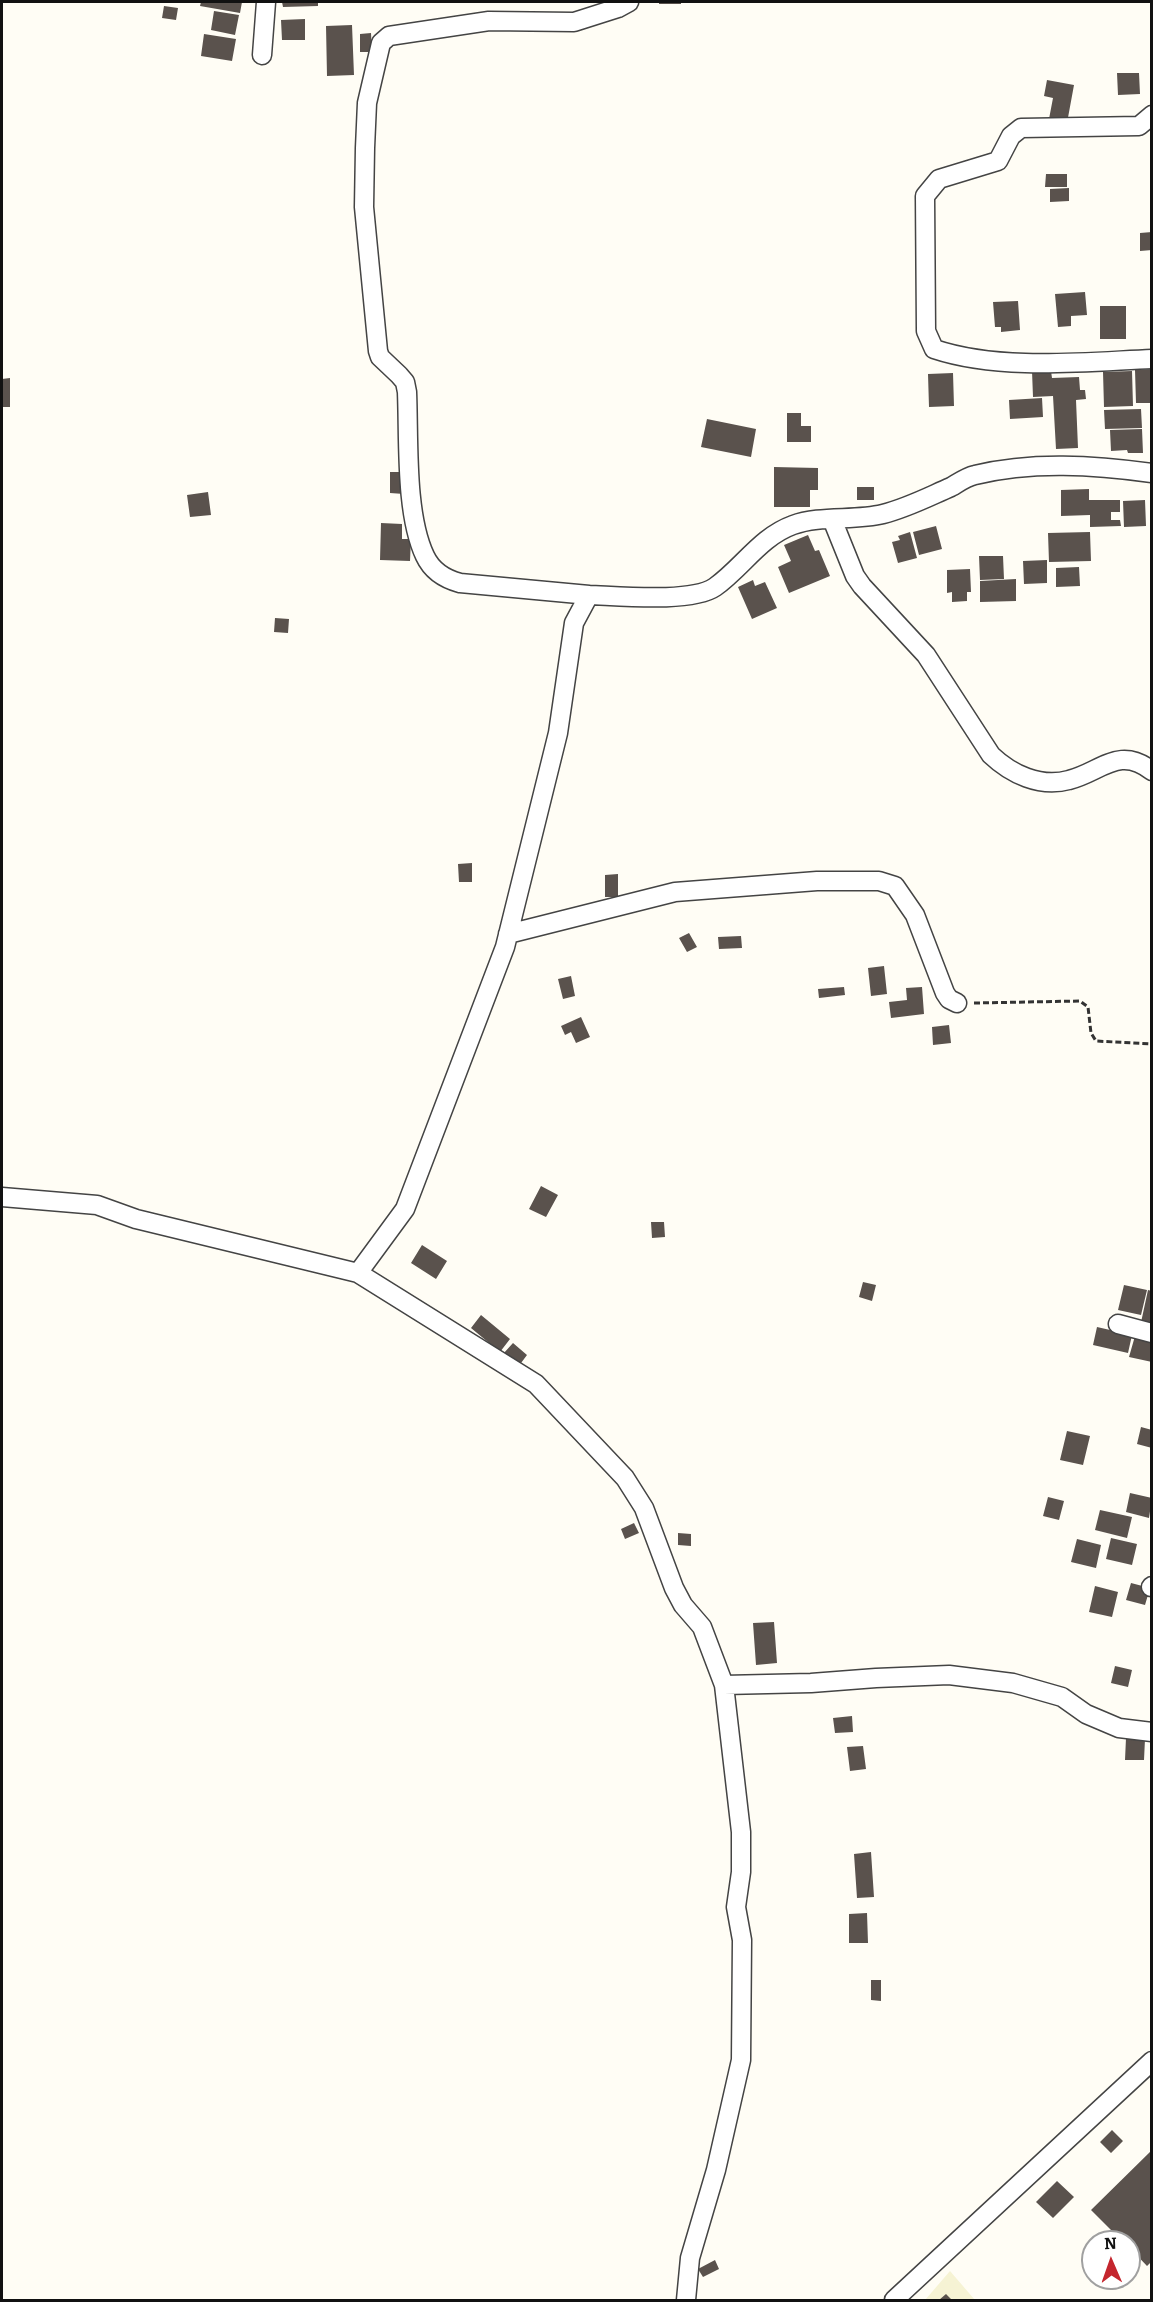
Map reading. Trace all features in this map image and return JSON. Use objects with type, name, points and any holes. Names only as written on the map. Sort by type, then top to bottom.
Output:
[{"type":"street","points":[[262,56],[266,2]]},
{"type":"street","points":[[629,2],[618,8],[574,22],[489,21],[389,36],[381,43],[367,103],[364,207],[378,351],[380,357],[405,382],[412,510],[425,557],[435,570],[447,579],[460,583],[590,595],[659,596],[705,592],[716,586],[754,549],[776,533],[794,524],[880,514],[908,507],[973,475],[1029,466],[1090,467],[1152,473]]},
{"type":"street","points":[[1152,116],[1138,126],[1021,128],[1011,136],[998,161],[939,179],[925,196],[926,331],[934,348],[969,358],[1022,362],[1095,362],[1152,358]]},
{"type":"street","points":[[831,519],[855,576],[926,655],[991,755],[1003,766],[1026,777],[1055,782],[1067,781],[1119,759],[1136,761],[1152,771]]},
{"type":"street","points":[[358,1273],[405,1209],[508,934],[558,733],[574,623],[590,595]]},
{"type":"street","points":[[508,934],[675,892],[817,880],[879,881],[895,886],[915,915],[945,993],[948,999],[957,1003]]},
{"type":"street","points":[[2,1197],[97,1205],[136,1219],[358,1273],[536,1384],[625,1478],[644,1508],[674,1588],[683,1605],[702,1627],[724,1685],[741,1832],[741,1872],[736,1907],[742,1940],[741,2060],[716,2170],[690,2258],[686,2301]]},
{"type":"street","points":[[1118,1324],[1152,1333]]},
{"type":"street","points":[[724,1685],[811,1683],[949,1675],[1005,1683],[1062,1697],[1086,1714],[1119,1728],[1152,1732]]},
{"type":"street","points":[[894,2301],[1152,2061]]},
{"type":"path","points":[[957,1003],[1080,1001],[1088,1007],[1090,1033],[1096,1041],[1152,1044]]},
{"type":"shaded area","points":[[950,2271],[975,2300],[925,2300]]},
{"type":"building","points":[[201,2],[242,2],[240,13],[200,6]]},
{"type":"building","points":[[282,2],[318,2],[318,6],[283,7]]},
{"type":"building","points":[[659,2],[681,2],[681,4],[659,4]]},
{"type":"building","points":[[164,6],[178,8],[176,20],[162,18]]},
{"type":"building","points":[[214,11],[239,15],[235,35],[211,30]]},
{"type":"building","points":[[305,19],[305,40],[282,40],[281,20]]},
{"type":"building","points":[[352,25],[354,75],[327,76],[326,26]]},
{"type":"building","points":[[371,33],[372,52],[360,52],[360,34]]},
{"type":"building","points":[[204,34],[236,39],[232,61],[201,56]]},
{"type":"building","points":[[1117,73],[1139,73],[1140,94],[1118,95]]},
{"type":"building","points":[[1047,80],[1074,85],[1067,123],[1049,119],[1053,98],[1044,96]]},
{"type":"building","points":[[1046,174],[1067,174],[1067,187],[1045,187]]},
{"type":"building","points":[[1069,188],[1069,201],[1050,202],[1050,189]]},
{"type":"building","points":[[1152,232],[1152,250],[1140,251],[1140,233]]},
{"type":"building","points":[[1085,292],[1087,315],[1071,316],[1071,326],[1058,327],[1055,294]]},
{"type":"building","points":[[1018,301],[1020,330],[1001,332],[1001,327],[995,327],[993,302]]},
{"type":"building","points":[[1100,306],[1126,306],[1126,339],[1100,339]]},
{"type":"building","points":[[1152,369],[1152,403],[1136,403],[1135,370]]},
{"type":"building","points":[[1032,371],[1051,371],[1052,378],[1079,377],[1080,390],[1085,390],[1086,399],[1076,400],[1078,448],[1056,449],[1053,396],[1033,397]]},
{"type":"building","points":[[1132,371],[1133,406],[1104,407],[1103,372]]},
{"type":"building","points":[[953,373],[954,406],[929,407],[928,374]]},
{"type":"building","points":[[10,378],[10,407],[2,407],[2,379]]},
{"type":"building","points":[[1042,398],[1043,417],[1010,419],[1009,400]]},
{"type":"building","points":[[1141,409],[1142,428],[1105,429],[1104,410]]},
{"type":"building","points":[[787,413],[801,413],[801,426],[811,426],[811,442],[787,442]]},
{"type":"building","points":[[707,419],[756,429],[751,457],[701,447]]},
{"type":"building","points":[[1142,429],[1143,453],[1128,453],[1127,450],[1111,451],[1110,430]]},
{"type":"building","points":[[774,467],[818,468],[818,490],[810,490],[810,507],[774,507]]},
{"type":"building","points":[[390,472],[403,472],[404,494],[390,493]]},
{"type":"building","points":[[857,487],[874,487],[874,500],[857,500]]},
{"type":"building","points":[[1089,489],[1089,500],[1120,500],[1120,512],[1111,512],[1111,520],[1120,520],[1121,526],[1090,527],[1090,515],[1061,516],[1061,490]]},
{"type":"building","points":[[208,492],[211,515],[190,517],[187,495]]},
{"type":"building","points":[[1145,500],[1146,526],[1124,527],[1123,501]]},
{"type":"building","points":[[381,523],[402,524],[402,539],[411,539],[410,561],[380,560]]},
{"type":"building","points":[[936,526],[942,549],[919,555],[913,532]]},
{"type":"building","points":[[910,532],[917,558],[898,563],[892,542],[900,540],[898,536]]},
{"type":"building","points":[[1090,532],[1091,561],[1049,562],[1048,533]]},
{"type":"building","points":[[808,535],[815,551],[819,550],[830,576],[789,593],[778,567],[791,561],[784,545]]},
{"type":"building","points":[[979,556],[1003,556],[1004,579],[980,580]]},
{"type":"building","points":[[1047,560],[1047,583],[1024,584],[1023,561]]},
{"type":"building","points":[[1079,567],[1080,586],[1056,587],[1056,568]]},
{"type":"building","points":[[970,569],[971,592],[967,592],[967,601],[952,602],[952,592],[947,593],[947,570]]},
{"type":"building","points":[[1016,579],[1016,601],[980,602],[980,581]]},
{"type":"building","points":[[753,580],[755,586],[765,582],[777,608],[752,619],[738,587]]},
{"type":"building","points":[[275,618],[289,619],[288,633],[274,632]]},
{"type":"building","points":[[472,863],[472,882],[459,882],[458,864]]},
{"type":"building","points":[[618,874],[618,897],[605,897],[605,875]]},
{"type":"building","points":[[689,933],[697,947],[687,952],[679,938]]},
{"type":"building","points":[[741,936],[742,948],[719,949],[718,937]]},
{"type":"building","points":[[884,966],[887,994],[871,996],[868,968]]},
{"type":"building","points":[[571,976],[575,996],[563,999],[558,979]]},
{"type":"building","points":[[844,987],[845,995],[819,998],[818,989]]},
{"type":"building","points":[[922,987],[924,1014],[891,1018],[889,1002],[907,1000],[906,988]]},
{"type":"building","points":[[581,1017],[590,1037],[576,1043],[571,1032],[565,1035],[561,1026]]},
{"type":"building","points":[[949,1025],[951,1043],[933,1045],[932,1027]]},
{"type":"building","points":[[541,1186],[558,1195],[546,1217],[529,1209]]},
{"type":"building","points":[[651,1222],[664,1222],[665,1237],[652,1238]]},
{"type":"building","points":[[422,1245],[447,1261],[436,1279],[411,1263]]},
{"type":"building","points":[[863,1282],[876,1285],[872,1301],[859,1297]]},
{"type":"building","points":[[1124,1285],[1147,1290],[1141,1315],[1118,1310]]},
{"type":"building","points":[[1148,1290],[1152,1291],[1152,1330],[1140,1327]]},
{"type":"building","points":[[481,1315],[510,1339],[500,1352],[471,1328]]},
{"type":"building","points":[[1097,1327],[1132,1335],[1128,1353],[1093,1345]]},
{"type":"building","points":[[1135,1336],[1152,1340],[1152,1362],[1129,1357]]},
{"type":"building","points":[[513,1343],[527,1355],[518,1367],[503,1354]]},
{"type":"building","points":[[1141,1427],[1152,1430],[1152,1448],[1137,1444]]},
{"type":"building","points":[[1067,1431],[1090,1436],[1083,1465],[1060,1460]]},
{"type":"building","points":[[1130,1493],[1152,1498],[1149,1518],[1126,1512]]},
{"type":"building","points":[[1048,1497],[1064,1501],[1059,1520],[1043,1516]]},
{"type":"building","points":[[1100,1510],[1132,1517],[1127,1538],[1095,1530]]},
{"type":"building","points":[[634,1523],[639,1533],[625,1539],[621,1529]]},
{"type":"building","points":[[678,1533],[691,1534],[691,1546],[678,1545]]},
{"type":"building","points":[[1111,1538],[1137,1544],[1132,1565],[1106,1559]]},
{"type":"building","points":[[1077,1539],[1101,1545],[1096,1568],[1071,1562]]},
{"type":"building","points":[[1131,1583],[1150,1588],[1145,1605],[1126,1600]]},
{"type":"building","points":[[1095,1586],[1118,1592],[1112,1617],[1089,1612]]},
{"type":"building","points":[[774,1622],[777,1663],[756,1665],[753,1623]]},
{"type":"building","points":[[1115,1666],[1132,1670],[1128,1687],[1111,1683]]},
{"type":"building","points":[[852,1716],[853,1732],[835,1733],[833,1718]]},
{"type":"building","points":[[1126,1738],[1145,1739],[1144,1760],[1125,1760]]},
{"type":"building","points":[[863,1746],[866,1769],[850,1771],[847,1747]]},
{"type":"building","points":[[871,1852],[874,1897],[857,1898],[854,1854]]},
{"type":"building","points":[[867,1913],[868,1943],[849,1943],[849,1914]]},
{"type":"building","points":[[871,1980],[881,1980],[881,2001],[871,2000]]},
{"type":"building","points":[[1112,2130],[1123,2141],[1111,2153],[1100,2142]]},
{"type":"building","points":[[1152,2150],[1152,2261],[1147,2266],[1141,2260],[1141,2230],[1111,2230],[1091,2210]]},
{"type":"building","points":[[1057,2181],[1074,2197],[1053,2218],[1036,2202]]},
{"type":"building","points":[[715,2260],[719,2269],[703,2277],[698,2269]]},
{"type":"building","points":[[946,2294],[952,2300],[939,2300]]}]
